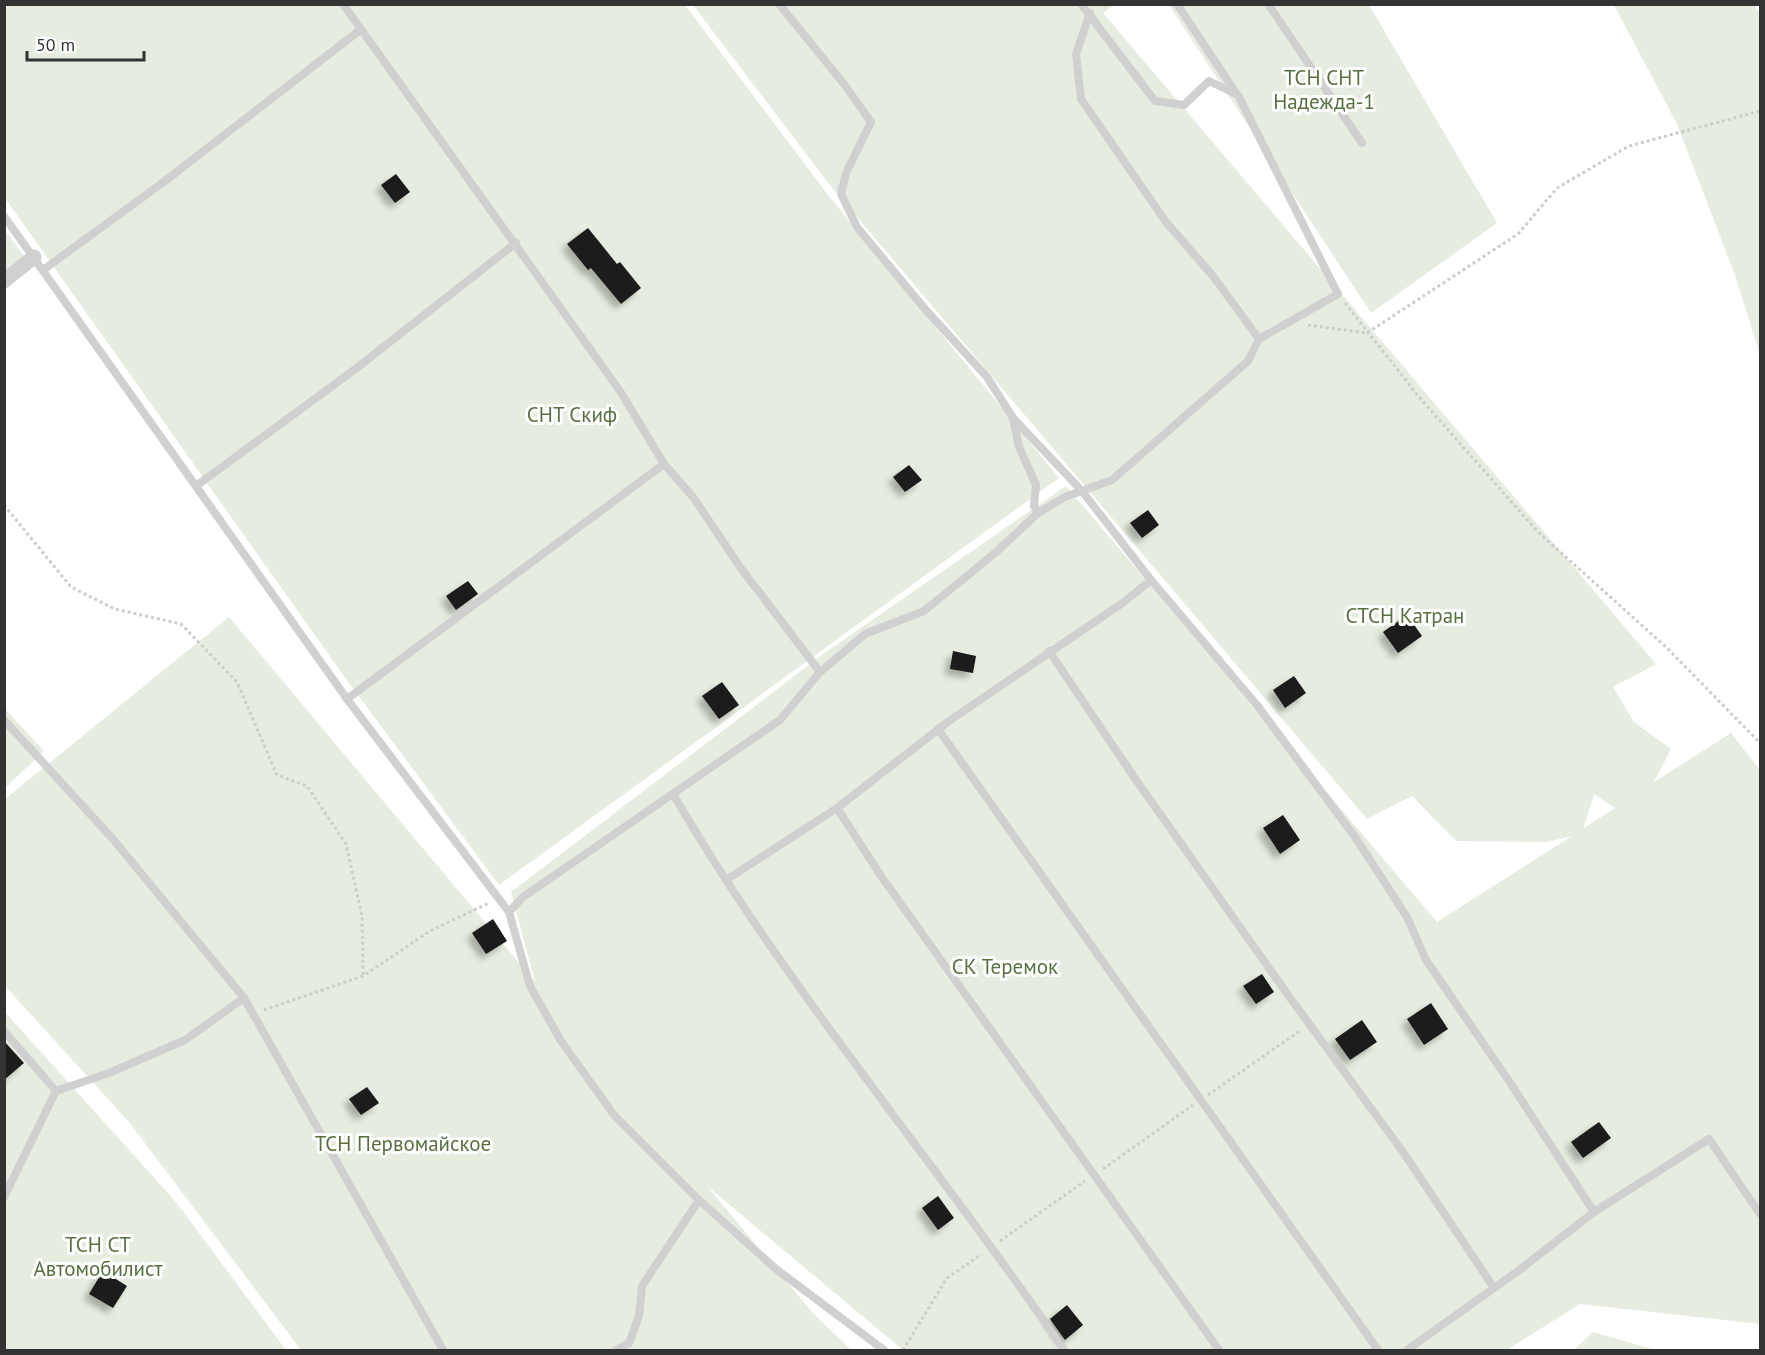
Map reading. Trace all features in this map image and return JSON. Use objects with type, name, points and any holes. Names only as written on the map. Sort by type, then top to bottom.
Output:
[{"type":"street","points":[[4,281],[38,264]]},
{"type":"lane","points":[[342,4],[620,390],[664,464],[693,497],[740,567],[820,672]]},
{"type":"lane","points":[[779,4],[844,84],[871,122],[846,172],[841,194],[857,227],[925,309],[987,377],[1013,417],[1083,491],[1151,580],[1257,705],[1355,837],[1407,917],[1426,960],[1509,1081],[1594,1212]]},
{"type":"lane","points":[[1081,4],[1155,101],[1184,105],[1209,81],[1238,95]]},
{"type":"lane","points":[[509,912],[523,897],[780,720],[820,672],[865,634],[924,611],[996,553],[1038,513],[1065,497],[1112,480],[1248,361],[1259,339],[1338,294],[1238,95],[1177,4]]},
{"type":"lane","points":[[1268,4],[1362,143]]},
{"type":"lane","points":[[1090,14],[1076,54],[1081,99],[1166,222],[1213,276],[1259,339]]},
{"type":"lane","points":[[38,264],[165,181],[360,30]]},
{"type":"lane","points":[[4,216],[347,699],[509,912],[516,945],[530,986],[561,1041],[614,1115],[699,1200],[776,1269],[884,1350]]},
{"type":"lane","points":[[196,486],[354,370],[516,243]]},
{"type":"lane","points":[[1013,417],[1019,447],[1036,485],[1034,506],[1038,513]]},
{"type":"lane","points":[[347,699],[664,464]]},
{"type":"lane","points":[[726,880],[837,808],[938,729],[1049,651],[1124,602],[1151,580]]},
{"type":"lane","points":[[1049,651],[1134,777],[1274,976],[1403,1152],[1494,1288]]},
{"type":"lane","points":[[4,720],[112,838],[244,998],[443,1350]]},
{"type":"lane","points":[[938,729],[1378,1350]]},
{"type":"lane","points":[[673,794],[726,880],[881,1101],[1064,1350]]},
{"type":"lane","points":[[837,808],[881,876],[1220,1350]]},
{"type":"lane","points":[[4,1197],[56,1091],[109,1073],[185,1040],[244,998]]},
{"type":"lane","points":[[4,1031],[56,1091]]},
{"type":"lane","points":[[1407,1350],[1594,1212],[1709,1139],[1761,1214]]},
{"type":"lane","points":[[616,1350],[629,1342],[639,1316],[642,1286],[699,1200]]},
{"type":"path","points":[[1288,322],[1367,333],[1518,234],[1557,188],[1629,146],[1761,111]]},
{"type":"path","points":[[1338,294],[1419,397],[1538,532],[1666,647],[1761,744]]},
{"type":"path","points":[[4,506],[71,587],[115,609],[181,624],[237,682],[277,775],[306,786],[346,844],[362,916],[363,976]]},
{"type":"path","points":[[253,1014],[363,976],[430,931],[499,898]]},
{"type":"green space","name":"СНТ Скиф","points":[[4,5],[685,5],[828,195],[1059,478],[499,885],[346,679],[5,198]]},
{"type":"green space","points":[[693,5],[1114,5],[1103,13],[1656,664],[1613,687],[1634,722],[1671,749],[1654,782],[1731,733],[1760,770],[1760,1324],[1580,1304],[1507,1350],[903,1350],[707,1186],[812,1312],[851,1350],[301,1350],[129,1122],[5,986],[5,799],[229,617],[535,982],[511,892],[826,652],[1066,486],[1437,922],[1572,836],[1547,842],[1456,841],[1412,796],[1367,819],[829,184]],"holes":[[[1594,794],[1615,808],[1584,828]]]},
{"type":"green space","name":"ТСН СНТ Надежда-1","points":[[1169,5],[1369,5],[1497,223],[1371,313]]},
{"type":"green space","points":[[1614,5],[1753,5],[1760,13],[1760,355],[1735,275],[1677,124]]},
{"type":"green space","points":[[4,229],[24,256],[5,271],[4,271]]},
{"type":"green space","points":[[5,709],[44,751],[5,788]]},
{"type":"green space","name":"ТСН СТ Автомобилист","points":[[4,1011],[176,1202],[286,1350],[5,1350]]},
{"type":"green space","points":[[1593,1332],[1656,1350],[1574,1350]]},
{"type":"building","points":[[396,174],[410,192],[395,203],[381,185]]},
{"type":"building","points":[[588,228],[617,264],[620,262],[641,288],[621,304],[567,244]]},
{"type":"building","points":[[909,465],[922,480],[905,492],[893,477]]},
{"type":"building","points":[[1148,510],[1159,525],[1142,538],[1130,523]]},
{"type":"building","points":[[468,581],[478,594],[456,610],[446,596]]},
{"type":"building","points":[[1407,615],[1422,636],[1398,653],[1383,632]]},
{"type":"building","points":[[953,651],[976,656],[973,673],[950,669]]},
{"type":"building","points":[[1294,676],[1306,693],[1285,708],[1273,690]]},
{"type":"building","points":[[722,682],[739,705],[719,719],[702,696]]},
{"type":"building","points":[[1283,815],[1300,840],[1280,854],[1263,828]]},
{"type":"building","points":[[493,919],[507,941],[486,954],[472,933]]},
{"type":"building","points":[[1262,974],[1274,992],[1256,1004],[1243,986]]},
{"type":"building","points":[[1431,1003],[1448,1029],[1424,1045],[1407,1019]]},
{"type":"building","points":[[1362,1020],[1377,1042],[1350,1060],[1335,1039]]},
{"type":"building","points":[[4,1041],[24,1063],[4,1080]]},
{"type":"building","points":[[367,1087],[379,1103],[361,1115],[349,1099]]},
{"type":"building","points":[[1599,1122],[1611,1138],[1583,1158],[1571,1142]]},
{"type":"building","points":[[938,1196],[954,1218],[938,1230],[922,1208]]},
{"type":"building","points":[[103,1271],[127,1286],[113,1308],[89,1294]]},
{"type":"building","points":[[1067,1305],[1083,1325],[1065,1340],[1050,1319]]},
{"type":"park label","name":"СТСН Катран","points":[[1405,616]]},
{"type":"park label","name":"СК Теремок","points":[[1005,967]]},
{"type":"park label","name":"ТСН Первомайское","points":[[403,1144]]}]
